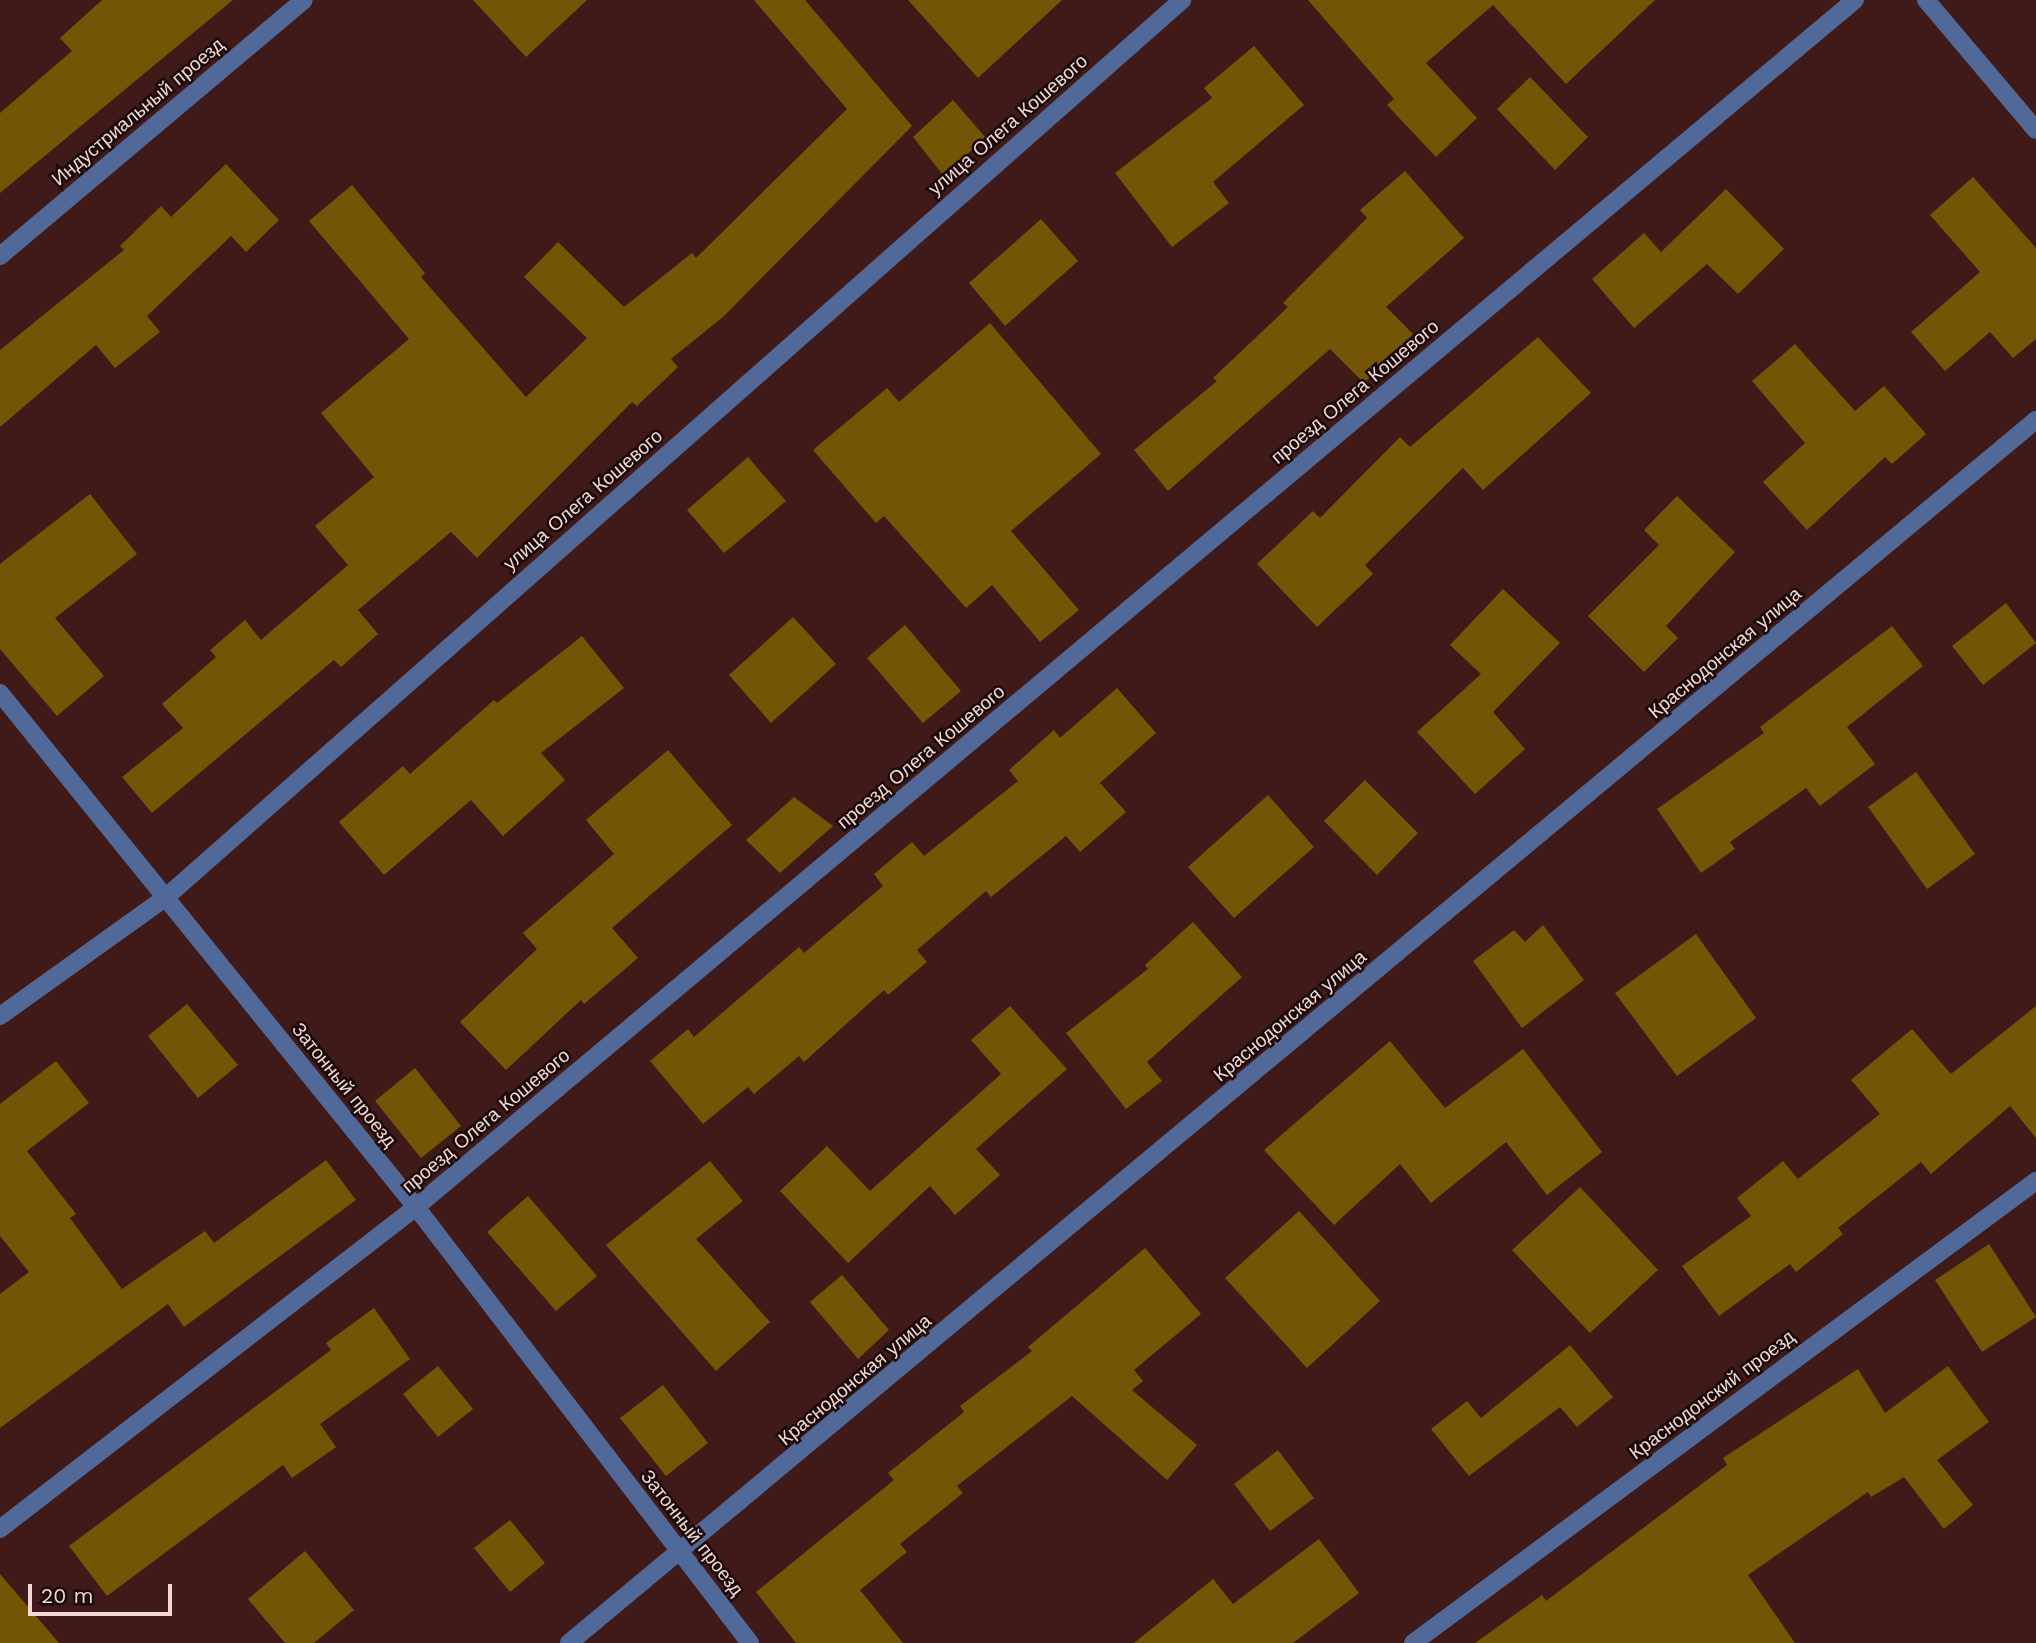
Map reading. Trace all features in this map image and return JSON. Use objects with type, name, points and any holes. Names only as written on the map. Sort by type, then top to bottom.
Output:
[{"type":"street","name":"Индустриальный проезд","points":[[0,256],[304,0]]},
{"type":"street","name":"улица Олега Кошевого","points":[[0,1016],[165,898],[1182,0]]},
{"type":"street","name":"проезд Олега Кошевого","points":[[0,1529],[416,1208],[1855,0]]},
{"type":"street","points":[[1926,0],[2036,130]]},
{"type":"street","name":"Краснодонская улица","points":[[569,1643],[681,1553],[2036,420]]},
{"type":"street","name":"Затонный проезд","points":[[0,693],[416,1208],[750,1643]]},
{"type":"street","name":"Краснодонский проезд","points":[[1413,1643],[2036,1181]]},
{"type":"building","points":[[102,0],[233,0],[0,193],[0,113],[72,51],[60,38]]},
{"type":"building","points":[[473,0],[587,0],[526,57]]},
{"type":"building","points":[[754,0],[805,0],[912,126],[724,316],[671,359],[678,367],[637,406],[632,402],[477,558],[451,532],[358,610],[378,634],[341,667],[334,660],[152,813],[122,777],[183,728],[162,704],[216,657],[210,650],[245,620],[261,640],[348,565],[315,526],[374,477],[321,413],[409,339],[309,221],[352,185],[425,273],[421,277],[526,397],[587,338],[524,277],[558,242],[624,307],[692,253],[696,258],[847,109]]},
{"type":"building","points":[[908,0],[1062,0],[978,78]]},
{"type":"building","points":[[1308,0],[1655,0],[1566,84],[1493,5],[1426,63],[1477,118],[1436,157],[1387,105],[1394,99]]},
{"type":"building","points":[[1254,46],[1304,105],[1213,182],[1229,203],[1172,247],[1115,173],[1212,98],[1204,88]]},
{"type":"building","points":[[1530,77],[1588,137],[1555,170],[1497,109]]},
{"type":"building","points":[[953,100],[986,138],[943,175],[913,137]]},
{"type":"building","points":[[226,164],[279,220],[246,252],[231,236],[147,316],[160,332],[115,368],[96,345],[0,427],[0,350],[124,250],[120,246],[161,206],[171,217]]},
{"type":"building","points":[[1405,171],[1464,238],[1386,307],[1413,334],[1364,383],[1330,349],[1168,491],[1134,450],[1217,381],[1213,378],[1288,307],[1283,303],[1367,218],[1360,210]]},
{"type":"building","points":[[1973,177],[2036,248],[2036,339],[2013,358],[1990,332],[1945,371],[1911,332],[1980,272],[1930,215]]},
{"type":"building","points":[[1726,189],[1784,249],[1738,294],[1707,264],[1634,328],[1592,279],[1644,233],[1661,252]]},
{"type":"building","points":[[1041,219],[1078,261],[1005,326],[969,283]]},
{"type":"building","points":[[990,323],[1101,454],[1011,531],[1079,610],[1040,642],[992,585],[966,608],[884,516],[876,523],[813,450],[887,388],[899,402]]},
{"type":"building","points":[[1538,337],[1591,393],[1483,490],[1463,468],[1365,565],[1373,574],[1317,627],[1257,564],[1313,511],[1320,518],[1400,437],[1410,447]]},
{"type":"building","points":[[1795,344],[1855,411],[1884,386],[1926,434],[1892,464],[1885,457],[1807,530],[1763,482],[1805,443],[1752,381]]},
{"type":"building","points":[[748,457],[786,501],[724,553],[687,510]]},
{"type":"building","points":[[90,494],[137,554],[55,618],[104,676],[57,716],[0,649],[0,564]]},
{"type":"building","points":[[1677,496],[1735,552],[1666,626],[1678,638],[1644,672],[1588,616],[1659,545],[1644,530]]},
{"type":"building","points":[[1503,589],[1560,643],[1493,712],[1525,749],[1475,794],[1417,732],[1481,674],[1450,645]]},
{"type":"building","points":[[2006,603],[2036,643],[1983,685],[1952,646]]},
{"type":"building","points":[[793,617],[836,664],[771,723],[729,675]]},
{"type":"building","points":[[905,625],[961,691],[923,723],[867,658]]},
{"type":"building","points":[[1892,626],[1923,666],[1847,727],[1875,764],[1820,806],[1806,788],[1730,842],[1735,849],[1701,873],[1657,809],[1764,733],[1760,727]]},
{"type":"building","points":[[582,636],[624,688],[541,753],[565,780],[503,836],[471,800],[384,875],[339,822],[403,766],[410,774],[494,700],[497,703]]},
{"type":"building","points":[[1117,688],[1156,733],[1100,783],[1126,812],[1080,852],[1066,836],[991,897],[986,891],[917,950],[927,962],[888,995],[884,990],[804,1062],[799,1056],[754,1094],[748,1087],[703,1124],[650,1061],[688,1029],[694,1037],[799,947],[804,953],[883,886],[874,874],[912,842],[924,856],[1018,781],[1009,770],[1054,730],[1060,738]]},
{"type":"building","points":[[668,750],[732,825],[612,928],[638,958],[584,1004],[581,1000],[506,1070],[460,1022],[537,949],[523,933],[614,854],[586,820]]},
{"type":"building","points":[[1916,772],[1975,854],[1927,889],[1868,807]]},
{"type":"building","points":[[1365,780],[1418,833],[1377,875],[1324,821]]},
{"type":"building","points":[[1268,795],[1314,847],[1234,918],[1188,867]]},
{"type":"building","points":[[794,797],[833,826],[780,873],[746,840]]},
{"type":"building","points":[[1193,922],[1242,977],[1147,1062],[1162,1081],[1126,1109],[1066,1033],[1148,969],[1145,965]]},
{"type":"building","points":[[1543,925],[1584,980],[1522,1028],[1473,961],[1514,930],[1525,942]]},
{"type":"building","points":[[1696,934],[1756,1018],[1677,1076],[1615,993]]},
{"type":"building","points":[[187,1004],[238,1065],[198,1098],[148,1036]]},
{"type":"building","points":[[1010,1006],[1067,1069],[976,1149],[1000,1175],[955,1215],[930,1186],[848,1263],[780,1191],[827,1146],[870,1191],[1001,1074],[971,1040]]},
{"type":"building","points":[[2036,1006],[2036,1138],[2010,1106],[1931,1174],[1921,1162],[1838,1228],[1843,1234],[1796,1272],[1790,1264],[1719,1316],[1682,1266],[1751,1216],[1737,1198],[1783,1161],[1798,1179],[1880,1114],[1851,1080],[1912,1029],[1951,1074]]},
{"type":"building","points":[[1390,1041],[1445,1108],[1523,1049],[1602,1152],[1547,1195],[1506,1142],[1431,1203],[1400,1164],[1334,1225],[1264,1150]]},
{"type":"building","points":[[56,1061],[89,1103],[27,1151],[76,1214],[70,1218],[122,1289],[205,1231],[214,1243],[326,1160],[356,1200],[184,1327],[168,1304],[0,1428],[0,1294],[29,1272],[0,1236],[0,1104]]},
{"type":"building","points":[[415,1068],[461,1126],[421,1158],[375,1101]]},
{"type":"building","points":[[710,1161],[743,1201],[696,1239],[770,1322],[716,1371],[606,1245]]},
{"type":"building","points":[[1580,1187],[1658,1270],[1590,1333],[1512,1250]]},
{"type":"building","points":[[528,1196],[597,1276],[556,1311],[487,1232]]},
{"type":"building","points":[[1299,1211],[1380,1301],[1307,1368],[1225,1278]]},
{"type":"building","points":[[1989,1244],[2036,1317],[1982,1352],[1935,1280]]},
{"type":"building","points":[[1145,1248],[1201,1314],[1134,1370],[1143,1381],[1132,1390],[1197,1445],[1167,1480],[1072,1396],[957,1486],[963,1493],[900,1544],[907,1552],[860,1590],[903,1643],[796,1643],[756,1592],[894,1480],[888,1473],[964,1412],[960,1406],[1032,1351],[1028,1347]]},
{"type":"building","points":[[842,1275],[889,1330],[858,1359],[810,1302]]},
{"type":"building","points":[[374,1308],[410,1359],[320,1424],[336,1447],[292,1478],[283,1465],[107,1596],[69,1546],[331,1350],[326,1343]]},
{"type":"building","points":[[1570,1345],[1613,1397],[1577,1427],[1560,1407],[1469,1476],[1431,1429],[1467,1401],[1481,1418]]},
{"type":"building","points":[[438,1366],[473,1409],[438,1437],[403,1394]]},
{"type":"building","points":[[1948,1366],[1989,1422],[1937,1460],[1973,1505],[1944,1529],[1904,1477],[1871,1497],[1868,1492],[1748,1575],[1795,1643],[1475,1643],[1542,1595],[1546,1601],[1727,1465],[1723,1458],[1858,1369],[1885,1413]]},
{"type":"building","points":[[663,1385],[708,1443],[666,1476],[620,1418]]},
{"type":"building","points":[[1278,1450],[1314,1498],[1270,1531],[1234,1484]]},
{"type":"building","points":[[510,1520],[545,1563],[510,1592],[474,1548]]},
{"type":"building","points":[[1319,1539],[1359,1593],[1293,1643],[1134,1643],[1213,1579],[1233,1604]]},
{"type":"building","points":[[305,1551],[354,1610],[314,1643],[285,1643],[248,1599]]},
{"type":"building","points":[[0,1574],[59,1643],[0,1643]]}]
